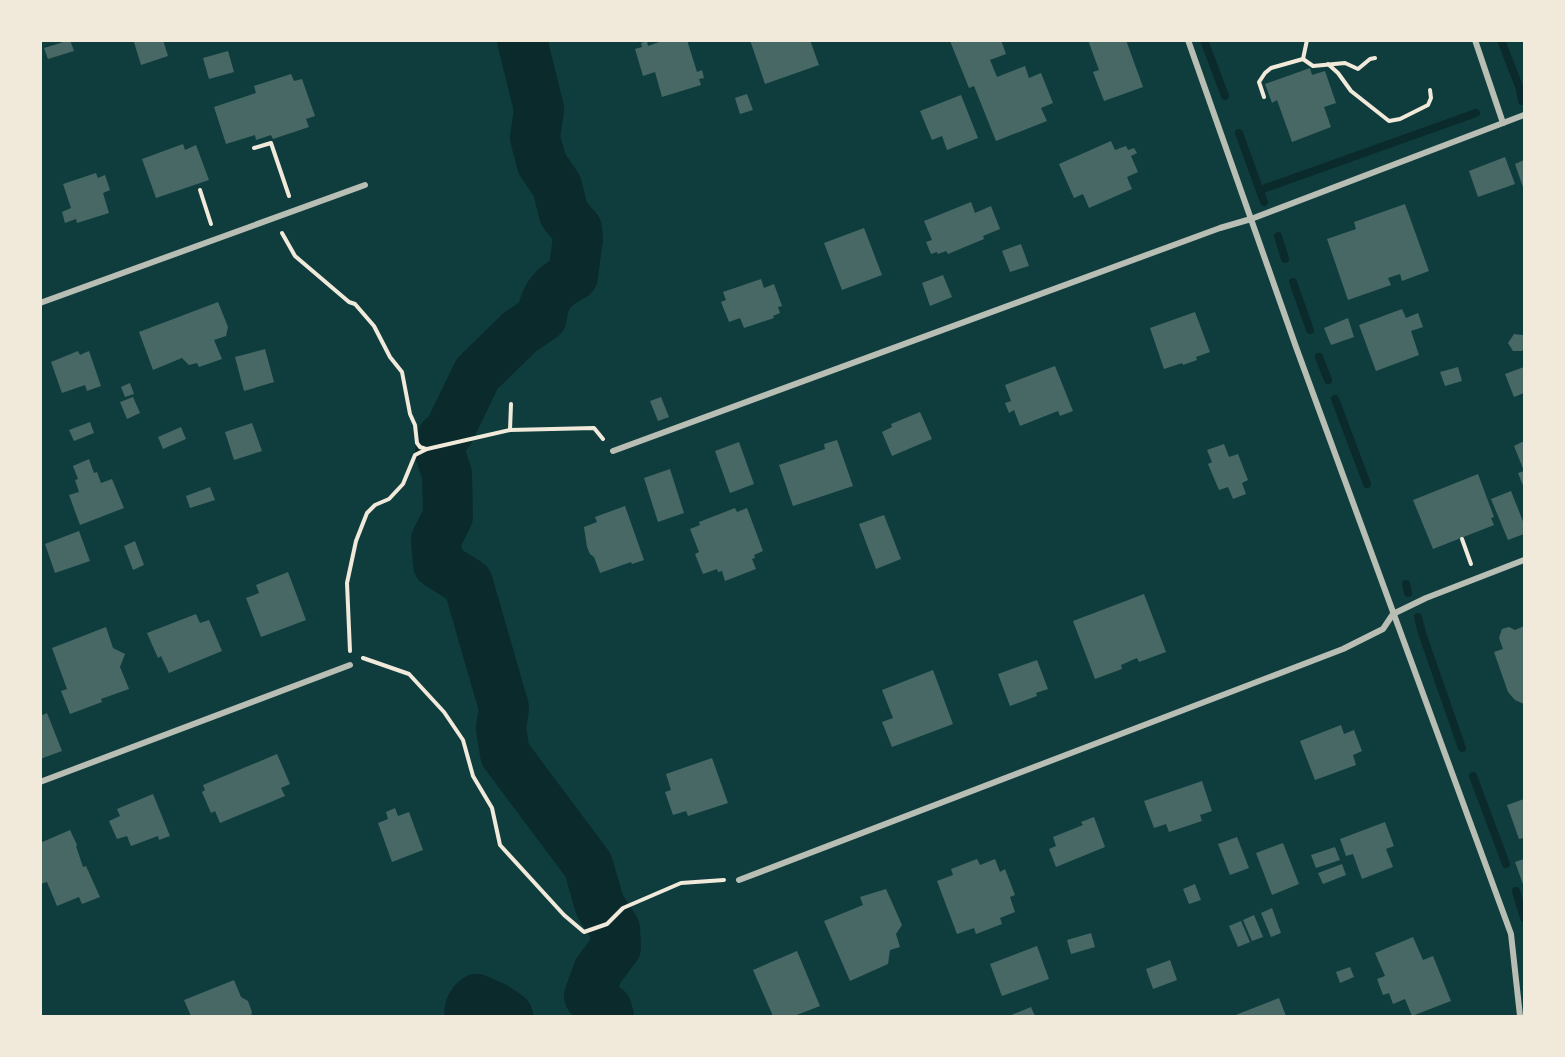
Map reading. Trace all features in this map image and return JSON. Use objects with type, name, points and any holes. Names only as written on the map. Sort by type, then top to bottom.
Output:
[{"type":"street","points":[[1188,40],[1292,336],[1511,934],[1520,1017]]},
{"type":"street","points":[[1475,40],[1503,123]]},
{"type":"street","points":[[613,451],[1220,228],[1251,219],[1524,116]]},
{"type":"street","points":[[40,303],[365,185]]},
{"type":"street","points":[[739,879],[1344,649],[1383,629],[1394,614],[1426,598],[1524,560]]},
{"type":"street","points":[[40,782],[350,665]]},
{"type":"path","points":[[1303,59],[1307,40]]},
{"type":"path","points":[[1303,59],[1313,66],[1345,63],[1358,69],[1370,59],[1375,58]]},
{"type":"path","points":[[1264,97],[1259,82],[1264,73],[1270,68],[1303,59]]},
{"type":"path","points":[[1327,64],[1338,73],[1351,91],[1389,122],[1428,105],[1431,98],[1430,90]]},
{"type":"path","points":[[254,148],[271,143],[286,187]]},
{"type":"path","points":[[200,190],[209,218]]},
{"type":"path","points":[[272,219],[295,256],[355,304],[374,326],[390,357],[402,372],[417,443],[420,447],[427,449]]},
{"type":"path","points":[[510,430],[511,404]]},
{"type":"path","points":[[613,451],[594,428],[510,430],[427,449],[415,455],[403,484],[389,499],[375,505],[367,513],[356,542],[347,583],[350,665],[364,658],[409,674],[444,712],[463,740],[473,777],[492,808],[500,844],[564,915],[584,932],[607,924],[623,909],[681,883],[739,879]]},
{"type":"path","points":[[1462,539],[1468,556]]},
{"type":"building","points":[[70,40],[74,51],[48,59],[44,48]]},
{"type":"building","points":[[163,40],[168,56],[141,65],[134,42]]},
{"type":"building","points":[[665,40],[687,40],[697,72],[702,70],[704,78],[699,79],[701,85],[662,97],[655,72],[643,76],[635,49],[642,47],[641,43],[647,41],[648,46]]},
{"type":"building","points":[[750,40],[810,40],[819,65],[765,84]]},
{"type":"building","points":[[1001,40],[1006,54],[990,60],[997,77],[1025,66],[1029,78],[1041,73],[1053,103],[1041,108],[1047,121],[996,141],[974,86],[969,88],[950,41]]},
{"type":"building","points":[[1088,40],[1126,40],[1143,87],[1104,101],[1093,72],[1099,70]]},
{"type":"building","points":[[228,51],[234,72],[209,79],[203,58]]},
{"type":"building","points":[[1310,68],[1312,75],[1325,71],[1336,103],[1324,107],[1331,127],[1292,142],[1277,100],[1272,103],[1265,84]]},
{"type":"building","points":[[291,74],[294,81],[302,79],[315,116],[306,119],[309,127],[273,139],[271,135],[256,140],[255,135],[226,144],[214,107],[256,93],[254,86]]},
{"type":"building","points":[[747,94],[753,110],[740,114],[735,98]]},
{"type":"building","points":[[961,95],[978,138],[947,150],[942,136],[932,140],[920,111]]},
{"type":"building","points":[[1111,141],[1115,150],[1126,146],[1128,150],[1134,148],[1137,153],[1131,156],[1138,172],[1127,177],[1132,189],[1089,208],[1083,194],[1074,198],[1059,164]]},
{"type":"building","points":[[183,144],[185,150],[196,145],[209,180],[156,198],[142,159]]},
{"type":"building","points":[[1505,157],[1515,184],[1478,197],[1469,171]]},
{"type":"building","points":[[1524,160],[1524,190],[1515,164]]},
{"type":"building","points":[[96,173],[98,178],[105,175],[110,190],[103,193],[109,213],[77,223],[76,219],[65,223],[62,212],[71,208],[63,184]]},
{"type":"building","points":[[971,202],[975,213],[991,206],[1000,229],[983,236],[984,239],[948,254],[946,251],[931,254],[926,242],[932,240],[924,221]]},
{"type":"building","points":[[1405,204],[1429,271],[1402,281],[1400,274],[1388,278],[1391,285],[1348,300],[1327,239],[1356,229],[1354,222]]},
{"type":"building","points":[[864,228],[882,275],[842,290],[824,243]]},
{"type":"building","points":[[1021,244],[1029,266],[1010,272],[1002,251]]},
{"type":"building","points":[[943,275],[952,297],[930,306],[922,283]]},
{"type":"building","points":[[761,279],[764,288],[774,284],[782,306],[778,307],[780,313],[773,316],[774,318],[744,328],[740,318],[729,322],[721,302],[726,300],[723,292]]},
{"type":"building","points":[[218,302],[228,327],[226,336],[214,340],[222,359],[199,367],[197,363],[189,365],[182,358],[153,370],[139,332]]},
{"type":"building","points":[[1402,309],[1406,318],[1418,313],[1423,327],[1411,331],[1419,355],[1376,371],[1359,325]]},
{"type":"building","points":[[1195,312],[1210,352],[1196,357],[1197,360],[1164,369],[1150,328]]},
{"type":"building","points":[[1348,318],[1354,337],[1331,345],[1324,328]]},
{"type":"building","points":[[1514,334],[1523,335],[1524,348],[1522,351],[1513,351],[1508,343]]},
{"type":"building","points":[[265,349],[274,382],[244,391],[235,357]]},
{"type":"building","points":[[78,351],[80,355],[89,351],[101,386],[87,391],[85,385],[62,393],[51,362]]},
{"type":"building","points":[[1055,366],[1073,411],[1060,416],[1058,411],[1020,426],[1014,410],[1009,413],[1005,403],[1011,401],[1005,385]]},
{"type":"building","points":[[1458,367],[1462,381],[1445,386],[1440,372]]},
{"type":"building","points":[[1524,367],[1524,393],[1514,397],[1505,374]]},
{"type":"building","points":[[130,383],[134,394],[125,397],[121,387]]},
{"type":"building","points":[[133,397],[140,413],[127,419],[120,402]]},
{"type":"building","points":[[661,397],[669,417],[658,421],[650,401]]},
{"type":"building","points":[[920,412],[932,439],[892,456],[882,432],[892,427],[891,424]]},
{"type":"building","points":[[90,422],[94,433],[74,441],[69,430]]},
{"type":"building","points":[[252,423],[262,451],[234,460],[225,432]]},
{"type":"building","points":[[181,427],[186,439],[163,449],[158,437]]},
{"type":"building","points":[[837,440],[853,486],[793,506],[779,465],[825,449],[824,444]]},
{"type":"building","points":[[1524,441],[1524,471],[1514,446]]},
{"type":"building","points":[[739,442],[754,484],[730,493],[715,451]]},
{"type":"building","points":[[1224,444],[1229,457],[1238,454],[1248,480],[1242,483],[1246,494],[1233,499],[1228,487],[1219,490],[1208,464],[1212,462],[1207,450]]},
{"type":"building","points":[[89,459],[101,483],[112,479],[124,508],[80,525],[69,495],[79,492],[75,480],[78,479],[73,466]]},
{"type":"building","points":[[670,469],[684,513],[658,522],[644,478]]},
{"type":"building","points":[[1524,471],[1524,488],[1518,473]]},
{"type":"building","points":[[1478,474],[1494,517],[1491,518],[1494,525],[1433,549],[1413,500]]},
{"type":"building","points":[[210,487],[215,500],[190,508],[186,496]]},
{"type":"building","points":[[1511,491],[1524,524],[1524,534],[1508,540],[1491,499]]},
{"type":"building","points":[[625,506],[644,560],[600,573],[587,547],[584,527],[597,522],[595,517]]},
{"type":"building","points":[[735,508],[737,512],[747,508],[763,551],[754,555],[755,558],[752,559],[756,569],[725,581],[722,571],[718,572],[717,569],[703,574],[695,554],[699,552],[690,529],[700,525],[699,522]]},
{"type":"building","points":[[884,515],[901,559],[876,569],[859,524]]},
{"type":"building","points":[[79,531],[90,561],[55,573],[45,544]]},
{"type":"building","points":[[135,541],[144,565],[133,570],[124,546]]},
{"type":"building","points":[[288,572],[306,620],[261,637],[246,598],[259,593],[256,585]]},
{"type":"building","points":[[1144,594],[1166,652],[1139,662],[1137,658],[1121,665],[1122,669],[1095,679],[1073,621]]},
{"type":"building","points":[[196,614],[200,623],[209,620],[222,651],[169,673],[161,656],[158,658],[147,633]]},
{"type":"building","points":[[1524,626],[1524,704],[1515,700],[1508,692],[1494,652],[1503,649],[1499,638],[1502,629],[1509,627],[1515,630]]},
{"type":"building","points":[[106,627],[113,648],[125,654],[120,667],[129,689],[70,714],[61,691],[67,689],[52,648]]},
{"type":"building","points":[[1037,660],[1048,689],[1036,693],[1037,696],[1010,706],[998,674]]},
{"type":"building","points":[[933,670],[953,724],[892,747],[882,722],[893,718],[882,690]]},
{"type":"building","points":[[47,713],[62,751],[40,759],[40,716]]},
{"type":"building","points":[[1341,725],[1344,734],[1354,730],[1362,751],[1353,755],[1356,765],[1315,780],[1300,741]]},
{"type":"building","points":[[277,754],[290,784],[281,788],[285,796],[220,823],[215,811],[211,813],[202,792],[205,790],[203,785]]},
{"type":"building","points":[[712,758],[728,803],[688,816],[686,811],[673,815],[665,792],[671,790],[666,774]]},
{"type":"building","points":[[1202,781],[1212,811],[1200,815],[1202,821],[1169,832],[1166,824],[1154,828],[1144,801]]},
{"type":"building","points":[[153,794],[170,836],[159,840],[158,836],[131,846],[127,836],[117,839],[109,821],[120,816],[117,809]]},
{"type":"building","points":[[1524,799],[1524,838],[1519,839],[1507,805]]},
{"type":"building","points":[[395,808],[398,816],[409,812],[423,850],[392,862],[378,823],[388,819],[386,812]]},
{"type":"building","points":[[1094,817],[1105,847],[1056,867],[1049,849],[1056,846],[1053,837],[1083,825],[1081,822]]},
{"type":"building","points":[[1385,822],[1394,846],[1386,849],[1393,867],[1362,879],[1353,854],[1346,856],[1340,839]]},
{"type":"building","points":[[70,830],[83,867],[86,866],[100,897],[82,904],[79,897],[57,906],[47,882],[40,884],[40,843]]},
{"type":"building","points":[[1237,837],[1249,868],[1230,875],[1218,844]]},
{"type":"building","points":[[1283,843],[1299,884],[1272,895],[1256,853]]},
{"type":"building","points":[[1335,847],[1340,860],[1316,868],[1311,855]]},
{"type":"building","points":[[977,859],[980,865],[995,859],[1000,872],[1005,869],[1015,895],[1010,897],[1015,912],[1000,918],[1002,924],[976,934],[974,928],[957,934],[937,881],[953,875],[951,869]]},
{"type":"building","points":[[1524,859],[1524,887],[1515,862]]},
{"type":"building","points":[[1342,864],[1346,875],[1323,884],[1318,873]]},
{"type":"building","points":[[1195,884],[1201,900],[1189,904],[1183,889]]},
{"type":"building","points":[[886,889],[902,925],[896,934],[900,947],[890,950],[888,964],[850,981],[824,921],[863,905],[860,897]]},
{"type":"building","points":[[1272,908],[1281,933],[1271,937],[1261,913]]},
{"type":"building","points":[[1254,915],[1263,937],[1252,941],[1243,920]]},
{"type":"building","points":[[1241,921],[1250,942],[1238,947],[1229,926]]},
{"type":"building","points":[[1091,933],[1095,947],[1071,954],[1067,940]]},
{"type":"building","points":[[1413,937],[1423,960],[1433,956],[1451,1001],[1412,1016],[1405,999],[1393,1004],[1389,993],[1383,995],[1377,979],[1385,976],[1375,953]]},
{"type":"building","points":[[1037,946],[1049,979],[1002,996],[990,964]]},
{"type":"building","points":[[797,951],[820,1006],[794,1016],[773,1016],[753,970]]},
{"type":"building","points":[[1170,960],[1177,980],[1153,989],[1146,969]]},
{"type":"building","points":[[1350,967],[1354,977],[1340,983],[1336,972]]},
{"type":"building","points":[[234,980],[241,997],[248,1001],[251,1016],[191,1016],[184,1000]]},
{"type":"building","points":[[1279,998],[1286,1016],[1233,1016]]},
{"type":"building","points":[[1031,1007],[1035,1016],[1009,1016]]},
{"type":"waterway","points":[[522,40],[539,109],[535,138],[542,164],[557,186],[564,214],[577,229],[573,276],[551,292],[545,303],[542,317],[520,332],[477,374],[449,432],[441,439],[440,453],[447,474],[448,516],[436,540],[438,564],[468,583],[504,708],[501,728],[505,754],[588,865],[600,906],[615,929],[616,947],[598,971],[589,996],[607,1009],[609,1016]]},
{"type":"waterway","points":[[1204,40],[1225,96]]},
{"type":"waterway","points":[[1501,40],[1520,89],[1522,101]]},
{"type":"waterway","points":[[1260,190],[1476,113]]},
{"type":"waterway","points":[[1239,133],[1264,202]]},
{"type":"waterway","points":[[1278,236],[1285,259]]},
{"type":"waterway","points":[[1293,282],[1310,330]]},
{"type":"waterway","points":[[1319,357],[1328,380]]},
{"type":"waterway","points":[[1335,399],[1367,484]]},
{"type":"waterway","points":[[1406,584],[1408,593]]},
{"type":"waterway","points":[[1418,617],[1462,748]]},
{"type":"waterway","points":[[1473,776],[1506,864]]},
{"type":"waterway","points":[[1516,891],[1524,918]]},
{"type":"waterway","points":[[470,1016],[470,1007],[477,999],[508,1016]]}]
